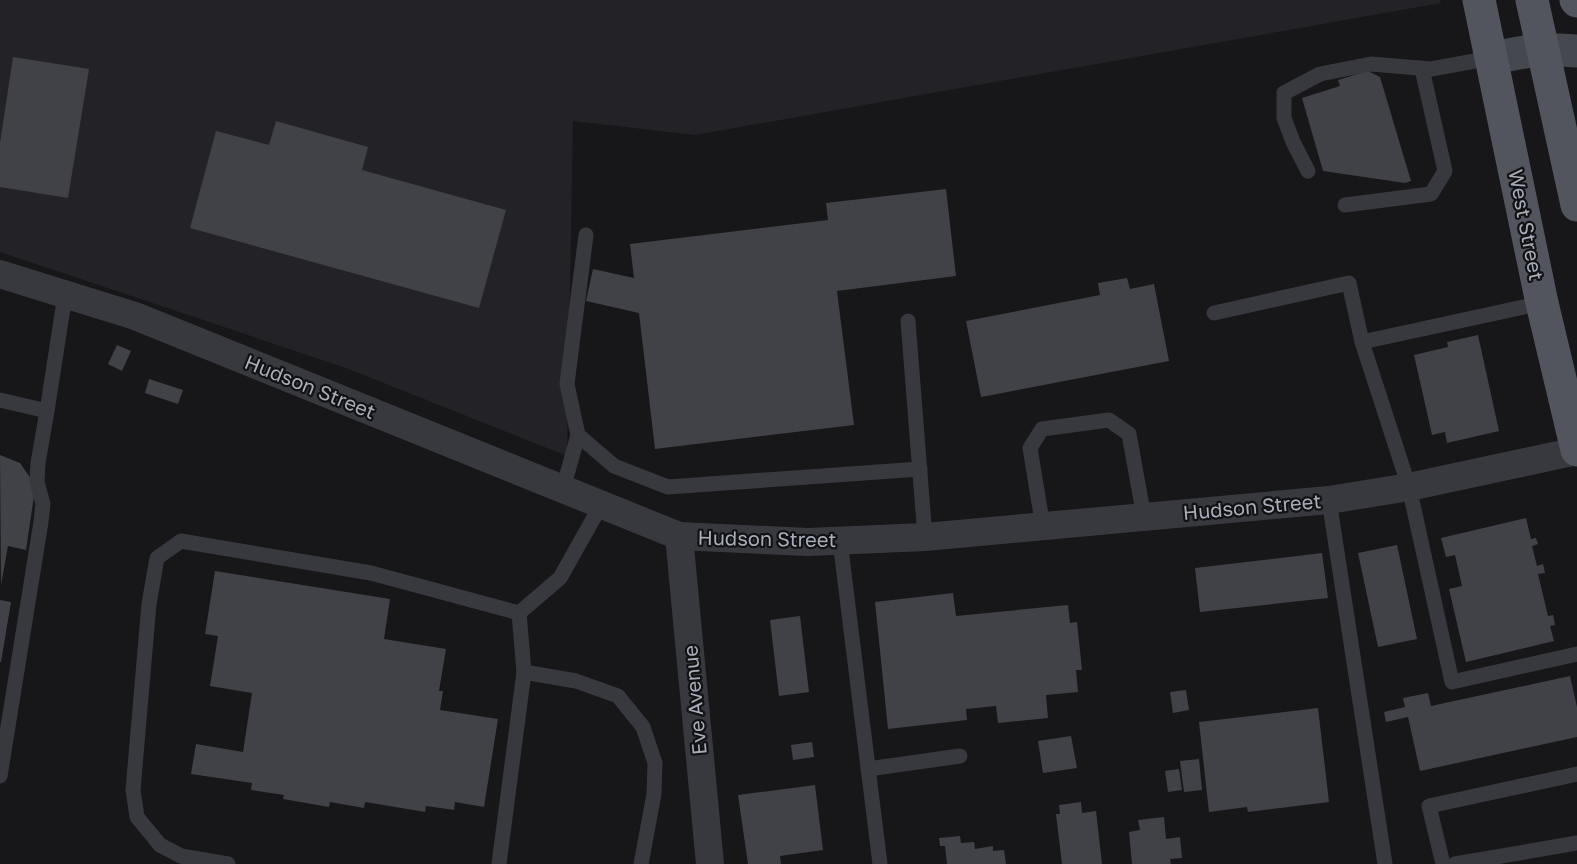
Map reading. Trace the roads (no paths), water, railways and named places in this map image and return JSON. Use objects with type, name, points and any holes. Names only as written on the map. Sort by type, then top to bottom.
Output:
[{"type":"main road","name":"West Street","points":[[1479,0],[1542,303],[1577,451]]},
{"type":"main road","points":[[1532,0],[1577,205]]},
{"type":"main road","points":[[1491,58],[1542,49],[1577,51]]},
{"type":"main road","points":[[1567,164],[1577,130]]},
{"type":"street","name":"Hudson Street","points":[[0,274],[135,316],[679,536],[808,543],[925,537],[1329,500],[1409,487],[1577,451]]},
{"type":"street","name":"Eve Avenue","points":[[679,536],[710,864]]},
{"type":"lane","points":[[1308,171],[1284,118],[1284,93],[1320,74],[1371,64],[1431,69],[1491,58]]},
{"type":"lane","points":[[1345,205],[1431,194],[1444,171],[1422,69]]},
{"type":"lane","points":[[563,489],[578,435],[567,384],[586,236]]},
{"type":"lane","points":[[1214,313],[1349,283],[1362,342],[1409,487],[1452,682],[1577,654]]},
{"type":"lane","points":[[0,776],[41,522],[43,504],[37,482],[38,463],[66,295]]},
{"type":"lane","points":[[1362,342],[1542,303]]},
{"type":"lane","points":[[908,321],[925,537]]},
{"type":"lane","points":[[0,400],[47,411]]},
{"type":"lane","points":[[1042,527],[1030,448],[1042,429],[1109,420],[1129,434],[1144,517]]},
{"type":"lane","points":[[578,435],[614,465],[668,487],[920,468]]},
{"type":"lane","points":[[1329,500],[1384,864]]},
{"type":"lane","points":[[519,613],[560,578],[601,505]]},
{"type":"lane","points":[[228,864],[181,856],[160,845],[137,817],[133,790],[149,604],[157,558],[181,541],[371,573],[519,613]]},
{"type":"lane","points":[[840,541],[880,864]]},
{"type":"lane","points":[[499,864],[524,672],[519,613]]},
{"type":"lane","points":[[524,672],[576,681],[618,696],[643,727],[655,763],[655,773],[654,794],[641,864]]},
{"type":"lane","points":[[868,769],[960,756]]},
{"type":"lane","points":[[1443,864],[1429,806],[1577,774]]},
{"type":"lane","points":[[1455,864],[1577,843]]}]
